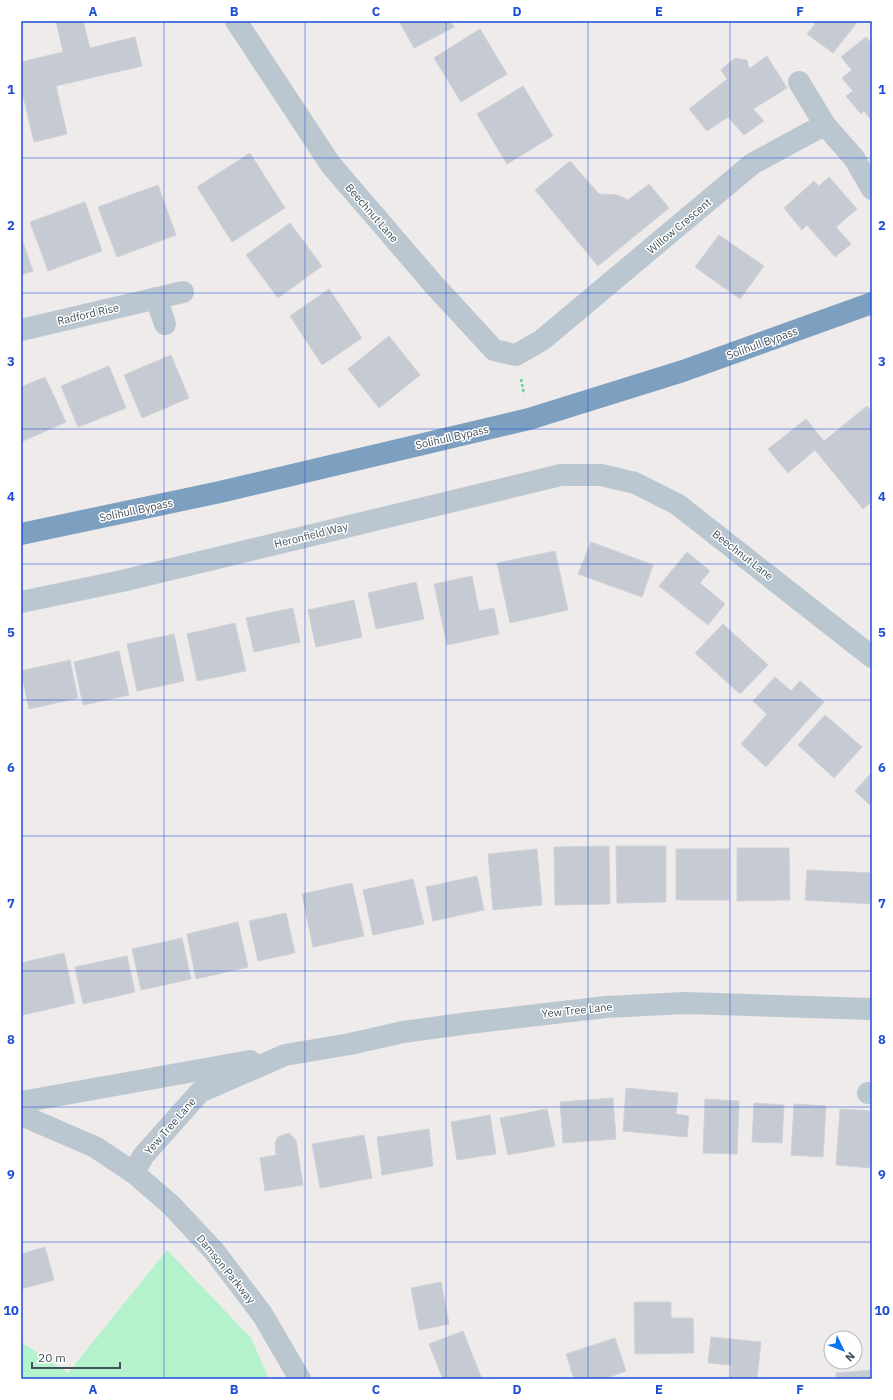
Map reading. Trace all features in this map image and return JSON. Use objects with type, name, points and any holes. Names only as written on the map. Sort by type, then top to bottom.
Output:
[{"type":"highway","name":"Solihull Bypass","points":[[21,534],[220,492],[529,419],[683,371],[872,303]]},
{"type":"street","name":"Beechnut Lane","points":[[236,21],[331,165],[435,286],[494,350],[516,355],[542,340]]},
{"type":"street","points":[[799,82],[824,125],[854,158],[872,189]]},
{"type":"street","name":"Willow Crescent","points":[[542,340],[752,164],[824,125]]},
{"type":"street","name":"Radford Rise","points":[[21,330],[183,292]]},
{"type":"street","points":[[156,298],[165,324]]},
{"type":"street","name":"Heronfield Way","points":[[21,602],[122,581],[561,475],[601,475]]},
{"type":"street","name":"Beechnut Lane","points":[[601,475],[635,483],[677,504],[872,657]]},
{"type":"street","name":"Yew Tree Lane","points":[[21,1102],[350,1044],[403,1032],[606,1007],[685,1003],[872,1009]]},
{"type":"street","name":"Yew Tree Lane","points":[[134,1173],[143,1156],[200,1092],[285,1055]]},
{"type":"street","points":[[21,1115],[95,1147],[134,1173]]},
{"type":"street","name":"Damson Parkway","points":[[134,1173],[171,1205],[214,1251],[262,1314],[300,1379]]},
{"type":"green space","points":[[167,1250],[251,1338],[269,1379],[21,1379],[21,1342],[68,1373]]},
{"type":"building","points":[[56,21],[83,21],[90,48],[135,37],[142,66],[56,86],[67,134],[34,142],[21,87],[21,62],[63,52]]},
{"type":"building","points":[[399,21],[451,21],[454,27],[414,48]]},
{"type":"building","points":[[812,21],[858,21],[833,53],[807,34],[815,24]]},
{"type":"building","points":[[480,29],[507,74],[461,102],[434,58]]},
{"type":"building","points":[[866,37],[872,44],[872,121],[864,111],[861,114],[846,96],[853,91],[842,78],[852,70],[841,57]]},
{"type":"building","points":[[767,56],[787,88],[753,109],[764,121],[744,135],[728,117],[707,131],[689,109],[727,79],[721,70],[735,58],[747,60],[749,69]]},
{"type":"building","points":[[523,86],[553,136],[507,164],[477,114]]},
{"type":"building","points":[[250,153],[285,208],[232,242],[197,187]]},
{"type":"building","points":[[570,161],[599,194],[618,195],[628,200],[649,184],[669,208],[598,266],[535,190]]},
{"type":"building","points":[[829,177],[857,209],[836,227],[851,244],[835,257],[807,225],[802,230],[784,208],[814,181],[819,186]]},
{"type":"building","points":[[158,185],[176,235],[117,257],[98,207]]},
{"type":"building","points":[[85,202],[102,251],[48,271],[30,222]]},
{"type":"building","points":[[290,223],[322,266],[278,298],[246,255]]},
{"type":"building","points":[[719,235],[764,266],[740,299],[695,267]]},
{"type":"building","points":[[21,236],[33,271],[21,275]]},
{"type":"building","points":[[329,289],[362,338],[322,365],[290,316]]},
{"type":"building","points":[[389,336],[420,375],[379,408],[348,369]]},
{"type":"building","points":[[171,355],[189,398],[142,418],[124,375]]},
{"type":"building","points":[[109,366],[126,408],[78,427],[61,386]]},
{"type":"building","points":[[45,377],[66,422],[21,442],[21,387]]},
{"type":"building","points":[[867,406],[872,412],[872,501],[863,509],[815,450],[788,473],[768,449],[806,419],[824,441]]},
{"type":"building","points":[[591,542],[653,565],[642,597],[578,574]]},
{"type":"building","points":[[555,551],[568,610],[510,623],[497,563]]},
{"type":"building","points":[[687,552],[710,571],[700,583],[725,604],[708,625],[659,586]]},
{"type":"building","points":[[472,576],[479,611],[494,608],[499,634],[447,645],[434,584]]},
{"type":"building","points":[[416,582],[424,619],[376,629],[368,593]]},
{"type":"building","points":[[354,600],[362,637],[316,647],[308,610]]},
{"type":"building","points":[[293,608],[300,642],[254,652],[246,618]]},
{"type":"building","points":[[235,623],[246,671],[197,681],[187,634]]},
{"type":"building","points":[[723,624],[768,665],[740,694],[695,653]]},
{"type":"building","points":[[174,634],[184,681],[137,691],[127,644]]},
{"type":"building","points":[[119,651],[129,695],[83,705],[74,662]]},
{"type":"building","points":[[70,660],[78,698],[29,709],[21,671]]},
{"type":"building","points":[[775,677],[791,691],[800,681],[824,702],[766,767],[741,744],[767,714],[753,701]]},
{"type":"building","points":[[825,715],[862,747],[834,778],[798,745]]},
{"type":"building","points":[[872,772],[872,807],[855,791]]},
{"type":"building","points":[[609,846],[610,904],[555,905],[554,847]]},
{"type":"building","points":[[616,846],[666,846],[666,902],[617,903]]},
{"type":"building","points":[[737,848],[789,848],[790,900],[737,901]]},
{"type":"building","points":[[537,849],[542,905],[493,910],[488,854]]},
{"type":"building","points":[[676,849],[729,849],[729,900],[676,900]]},
{"type":"building","points":[[807,870],[872,873],[872,904],[805,900]]},
{"type":"building","points":[[477,876],[484,910],[433,921],[426,887]]},
{"type":"building","points":[[413,879],[424,924],[373,935],[363,890]]},
{"type":"building","points":[[352,883],[364,936],[313,947],[302,894]]},
{"type":"building","points":[[286,913],[295,953],[258,961],[249,921]]},
{"type":"building","points":[[238,922],[248,967],[196,979],[187,934]]},
{"type":"building","points":[[182,938],[191,979],[141,990],[132,949]]},
{"type":"building","points":[[64,953],[75,1003],[23,1015],[21,1005],[21,963]]},
{"type":"building","points":[[127,956],[135,992],[83,1004],[75,967]]},
{"type":"building","points":[[626,1088],[678,1093],[676,1114],[689,1116],[687,1137],[623,1131]]},
{"type":"building","points":[[613,1098],[616,1139],[563,1143],[560,1102]]},
{"type":"building","points":[[705,1099],[739,1101],[737,1154],[703,1153]]},
{"type":"building","points":[[754,1103],[784,1105],[782,1143],[752,1142]]},
{"type":"building","points":[[794,1104],[826,1106],[823,1157],[791,1155]]},
{"type":"building","points":[[547,1109],[555,1146],[508,1155],[500,1118]]},
{"type":"building","points":[[840,1109],[872,1111],[872,1168],[836,1165]]},
{"type":"building","points":[[490,1115],[496,1154],[457,1160],[451,1122]]},
{"type":"building","points":[[429,1129],[433,1166],[382,1175],[377,1137]]},
{"type":"building","points":[[289,1133],[296,1140],[303,1185],[265,1191],[260,1158],[276,1155],[275,1143],[278,1137]]},
{"type":"building","points":[[364,1135],[372,1178],[320,1188],[312,1144]]},
{"type":"building","points":[[45,1247],[54,1280],[21,1289],[21,1254]]},
{"type":"building","points":[[441,1282],[449,1324],[419,1330],[411,1288]]},
{"type":"building","points":[[634,1302],[671,1302],[671,1318],[693,1318],[694,1353],[635,1354]]},
{"type":"building","points":[[463,1331],[482,1379],[443,1379],[429,1344]]},
{"type":"building","points":[[711,1337],[761,1342],[757,1379],[731,1379],[732,1365],[708,1363]]},
{"type":"building","points":[[615,1338],[626,1371],[604,1379],[574,1379],[566,1354]]},
{"type":"building","points":[[872,1370],[872,1379],[836,1379],[836,1373]]}]
